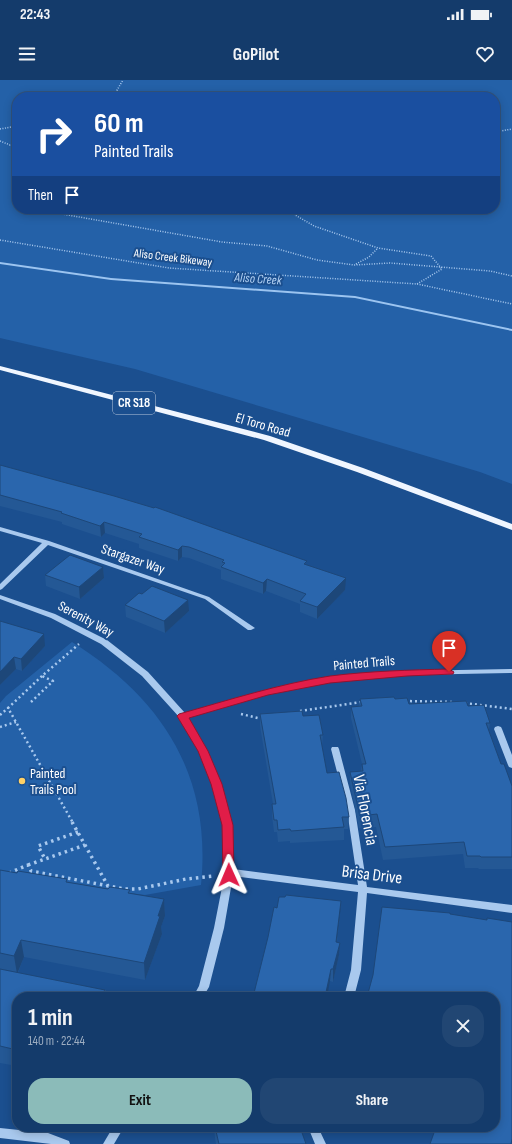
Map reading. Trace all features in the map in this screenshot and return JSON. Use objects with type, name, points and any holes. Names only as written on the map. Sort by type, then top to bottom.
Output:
[{"type":"main road","name":"El Toro Road","points":[[0,368],[267,438],[360,470],[512,527]]},
{"type":"street","name":"Stargazer Way","points":[[0,529],[47,542],[207,598],[251,628]]},
{"type":"street","points":[[0,588],[47,542]]},
{"type":"street","name":"Serenity Way","points":[[0,597],[53,616],[104,642],[145,674],[182,716]]},
{"type":"street","name":"Painted Trails","points":[[182,716],[268,692],[330,680],[407,673],[512,671]]},
{"type":"street","points":[[182,716],[203,751],[216,784],[227,825],[229,873],[219,928],[204,988],[201,992]]},
{"type":"street","points":[[498,729],[512,765]]},
{"type":"street","name":"Via Florencia","points":[[335,749],[351,810],[363,890],[356,970],[350,992]]},
{"type":"street","name":"Brisa Drive","points":[[229,873],[512,909]]},
{"type":"street","points":[[86,991],[91,992]]},
{"type":"street","points":[[108,1144],[116,1132]]},
{"type":"street","points":[[315,1132],[322,1144]]},
{"type":"street","points":[[0,1133],[48,1138],[65,1144]]},
{"type":"path","points":[[116,92],[123,80]]},
{"type":"path","points":[[0,129],[12,127]]},
{"type":"path","points":[[500,131],[512,129]]},
{"type":"path","points":[[0,141],[12,145]]},
{"type":"path","points":[[62,214],[215,241],[266,246],[317,260],[354,266],[390,263],[442,269],[490,272],[512,276]]},
{"type":"path","points":[[294,214],[314,226],[378,248],[431,256],[442,269]]},
{"type":"path","name":"Aliso Creek Bikeway","points":[[0,240],[169,268],[417,284],[512,304]]},
{"type":"path","points":[[354,266],[369,257],[378,248]]},
{"type":"path","points":[[417,284],[442,269]]},
{"type":"path","points":[[0,715],[89,634]]},
{"type":"path","points":[[31,702],[53,681],[42,676]]},
{"type":"path","points":[[398,701],[437,700],[512,709]]},
{"type":"path","points":[[299,711],[363,702]]},
{"type":"path","points":[[227,703],[240,713],[250,717],[262,719],[269,718]]},
{"type":"path","points":[[8,708],[108,886]]},
{"type":"path","points":[[0,728],[16,722]]},
{"type":"path","points":[[45,859],[38,846],[78,832]]},
{"type":"path","points":[[5,878],[7,874],[14,870],[85,845]]},
{"type":"path","points":[[28,865],[30,871],[124,889],[138,889],[186,879],[229,873]]},
{"type":"shaded area","points":[[0,80],[512,80],[512,484],[480,472],[135,369],[0,338]]},
{"type":"shaded area","points":[[72,642],[104,664],[132,689],[156,715],[175,744],[189,775],[198,809],[202,846],[201,885],[145,895],[0,878],[0,703],[6,696]]},
{"type":"building","points":[[0,465],[154,508],[155,507],[307,561],[304,564],[346,578],[317,607],[300,601],[306,594],[267,579],[263,583],[221,567],[225,563],[222,562],[224,560],[189,547],[182,546],[178,550],[139,537],[142,534],[104,522],[100,526],[61,513],[62,512],[0,495]]},
{"type":"building","points":[[70,555],[103,567],[79,587],[45,575]]},
{"type":"building","points":[[152,586],[188,600],[164,621],[125,605],[139,593],[142,594]]},
{"type":"building","points":[[0,621],[44,634],[21,659],[14,657],[0,672]]},
{"type":"building","points":[[394,697],[395,699],[407,698],[409,704],[466,701],[468,706],[484,705],[490,723],[486,723],[501,764],[504,764],[512,786],[512,857],[467,856],[464,842],[385,847],[377,814],[360,816],[350,772],[363,771],[362,764],[366,764],[351,707],[362,706],[360,699]]},
{"type":"building","points":[[302,711],[303,716],[319,715],[323,735],[320,735],[327,773],[339,772],[346,798],[349,817],[342,817],[344,827],[291,831],[290,829],[278,830],[277,820],[274,820],[272,804],[276,804],[260,714]]},
{"type":"building","points":[[0,870],[17,873],[18,871],[67,879],[66,882],[108,889],[110,887],[130,890],[128,893],[164,899],[158,916],[160,916],[144,963],[21,940],[14,956],[0,953]]},
{"type":"building","points":[[286,895],[341,901],[336,942],[340,943],[333,969],[331,969],[326,992],[254,992],[274,907],[277,908],[279,897],[285,897]]},
{"type":"building","points":[[382,907],[450,913],[487,920],[487,918],[512,922],[511,1144],[430,1144],[434,1132],[500,1132],[500,992],[368,992],[373,975]]},
{"type":"building","points":[[0,969],[105,990],[104,992],[12,992],[12,1049],[0,1046]]},
{"type":"building","points":[[216,1132],[302,1132],[306,1144],[219,1144]]},
{"type":"waterway","name":"Aliso Creek","points":[[0,263],[111,279],[355,297],[512,330]]},
{"type":"place","name":"Painted Trails Pool","points":[[22,781]]},
{"type":"route","points":[[229,875],[227,825],[216,784],[203,751],[182,716],[268,692],[330,680],[407,673],[449,672]]}]
